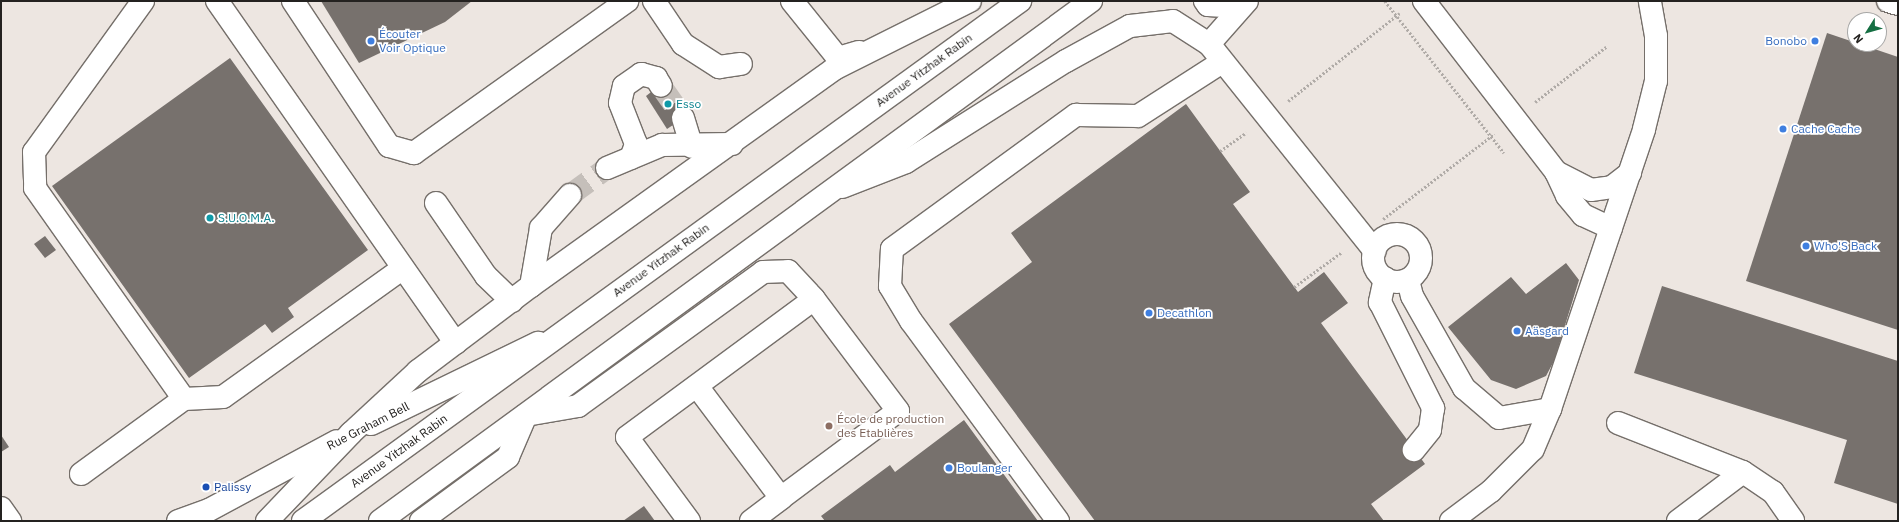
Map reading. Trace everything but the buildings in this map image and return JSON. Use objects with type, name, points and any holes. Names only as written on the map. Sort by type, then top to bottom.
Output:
[{"type":"main road","points":[[143,1],[34,152],[35,188],[184,399]]},
{"type":"main road","points":[[217,1],[456,343]]},
{"type":"main road","points":[[293,1],[389,146],[414,153],[627,1]]},
{"type":"main road","points":[[654,1],[683,44],[719,67],[741,64]]},
{"type":"main road","points":[[267,521],[351,433],[418,370],[531,286],[801,94],[868,50],[970,1]]},
{"type":"main road","name":"Avenue Yitzhak Rabin","points":[[304,521],[559,333],[1020,1]]},
{"type":"main road","points":[[380,521],[1091,1]]},
{"type":"main road","points":[[1205,1],[1208,5],[1224,6],[1232,1]]},
{"type":"main road","points":[[1208,44],[1246,1]]},
{"type":"main road","points":[[1451,521],[1491,491],[1533,450],[1550,409],[1630,173],[1656,81],[1656,36],[1650,1]]},
{"type":"main road","points":[[1888,1],[1898,4]]},
{"type":"main road","points":[[1415,5],[1514,118],[1556,172],[1567,196],[1584,215],[1612,228]]},
{"type":"main road","points":[[799,9],[838,58],[868,50]]},
{"type":"main road","points":[[799,9],[820,60],[815,82],[801,94]]},
{"type":"main road","points":[[832,191],[906,162],[1066,61],[1130,26],[1173,21],[1208,44],[1369,243],[1375,266],[1385,278],[1392,281],[1408,280],[1415,274],[1421,260],[1412,238],[1390,236],[1369,243]]},
{"type":"main road","points":[[1058,521],[911,321],[890,286],[892,249],[1076,115],[1138,116],[1228,70]]},
{"type":"main road","points":[[631,158],[636,144],[620,103],[624,86],[641,74],[656,78],[661,86]]},
{"type":"main road","points":[[683,118],[692,147]]},
{"type":"main road","points":[[607,168],[662,145],[692,147],[732,144]]},
{"type":"main road","points":[[1556,172],[1591,190],[1612,188],[1630,173]]},
{"type":"main road","points":[[531,286],[541,228],[570,195]]},
{"type":"main road","points":[[436,203],[486,276],[512,301]]},
{"type":"main road","points":[[81,474],[184,399],[223,397],[403,268]]},
{"type":"main road","points":[[526,415],[578,406],[763,272],[788,271],[814,299],[898,411],[751,521]]},
{"type":"main road","points":[[1385,278],[1380,302],[1433,408],[1430,430],[1414,450]]},
{"type":"main road","points":[[1408,280],[1412,296],[1464,388],[1499,418],[1550,409]]},
{"type":"main road","points":[[689,521],[627,438],[814,299]]},
{"type":"main road","name":"Rue Graham Bell","points":[[178,521],[209,510],[351,433],[559,333]]},
{"type":"main road","points":[[697,386],[781,498]]},
{"type":"main road","points":[[421,521],[508,457],[526,415]]},
{"type":"main road","points":[[1618,423],[1743,472],[1773,492],[1794,521]]},
{"type":"main road","points":[[1678,521],[1743,472]]},
{"type":"main road","points":[[1,508],[10,521]]},
{"type":"path","points":[[1385,1],[1504,154]]},
{"type":"path","points":[[1220,151],[1267,118],[1396,16],[1415,5]]},
{"type":"path","points":[[1294,287],[1369,243],[1490,137],[1606,47]]},
{"type":"tunnel","points":[[661,86],[683,118]]},
{"type":"tunnel","points":[[570,195],[607,168]]},
{"type":"place","name":"Écouter Voir Optique","points":[[371,41]]},
{"type":"place","name":"Bonobo","points":[[1815,41]]},
{"type":"place","name":"Esso","points":[[668,104]]},
{"type":"place","name":"Cache Cache","points":[[1783,129]]},
{"type":"place","name":"S.U.O.M.A.","points":[[210,218]]},
{"type":"place","name":"Who'S Back","points":[[1806,246]]},
{"type":"place","name":"Decathlon","points":[[1149,313]]},
{"type":"place","name":"Aäsgard","points":[[1517,331]]},
{"type":"place","name":"École de production des Etablières","points":[[829,426]]},
{"type":"place","name":"Boulanger","points":[[949,468]]},
{"type":"place","name":"Palissy","points":[[206,487]]}]
